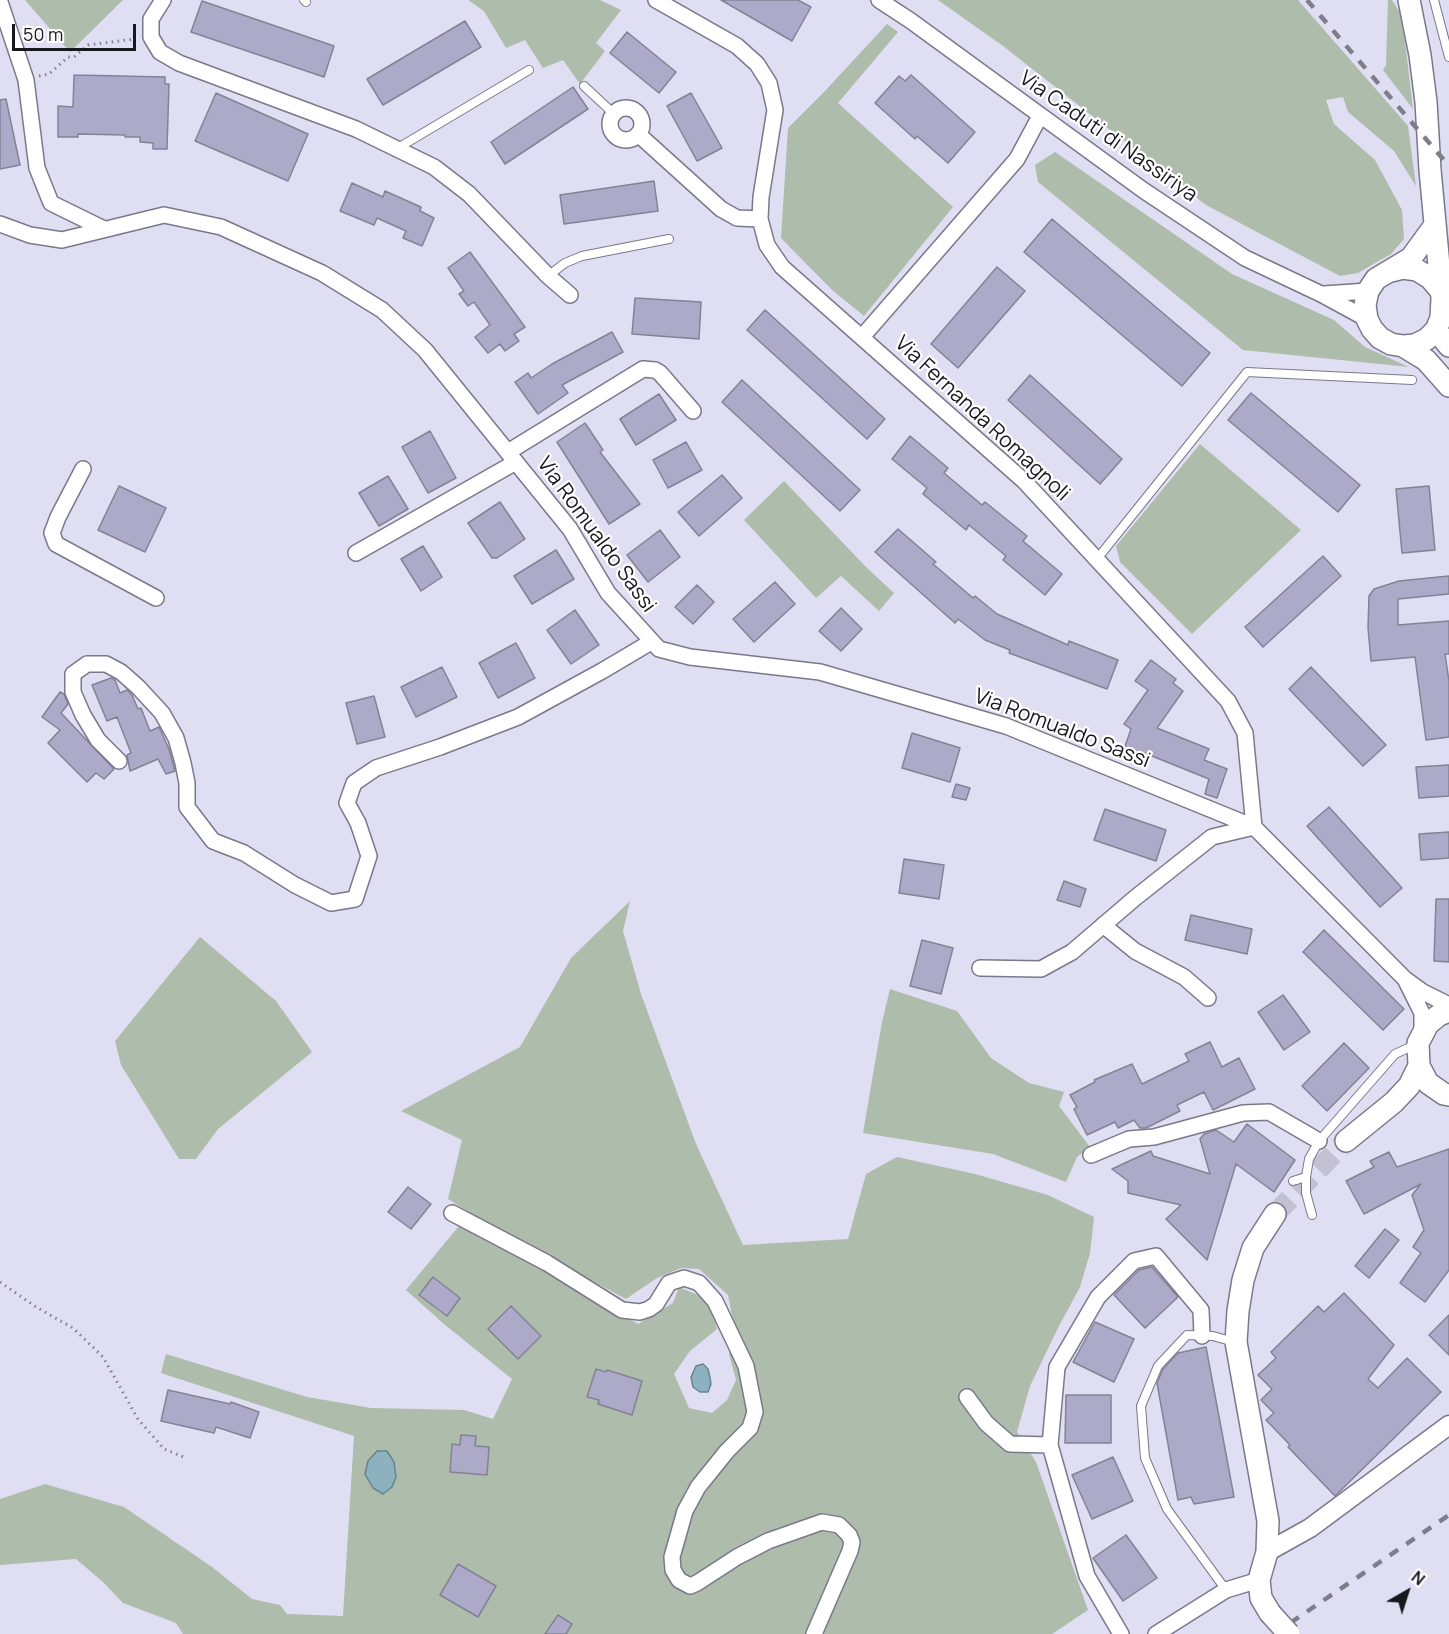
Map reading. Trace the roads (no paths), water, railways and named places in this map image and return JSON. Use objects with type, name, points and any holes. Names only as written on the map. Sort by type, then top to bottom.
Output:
[{"type":"main road","points":[[1409,0],[1420,55],[1426,102],[1444,315],[1427,339],[1415,345],[1391,344],[1380,338],[1367,319],[1365,305],[1368,291],[1377,279],[1411,258],[1435,225]]},
{"type":"main road","points":[[1389,271],[1403,268],[1417,270],[1430,278],[1444,315]]},
{"type":"main road","points":[[1402,346],[1426,360],[1449,386]]},
{"type":"main road","points":[[1346,1141],[1394,1102],[1409,1086],[1419,1066],[1420,1038],[1428,1024],[1439,1014],[1449,1011]]},
{"type":"main road","points":[[1419,1066],[1428,1083],[1449,1095]]},
{"type":"main road","points":[[1275,1214],[1253,1248],[1243,1280],[1236,1342],[1268,1521],[1267,1552],[1259,1580],[1261,1598],[1270,1613],[1289,1634]]},
{"type":"street","points":[[163,0],[151,19],[151,37],[160,51],[179,63],[356,129],[434,166],[469,194],[548,276],[570,295]]},
{"type":"street","name":"Via Fernanda Romagnoli","points":[[656,0],[736,46],[757,64],[770,83],[775,110],[761,197],[760,219],[767,245],[782,267],[1024,481],[1228,700],[1245,734],[1254,827]]},
{"type":"street","name":"Via Caduti di Nassiriya","points":[[879,0],[1040,116],[1245,258],[1367,319]]},
{"type":"street","points":[[0,2],[26,80],[37,168],[51,203],[104,229]]},
{"type":"street","points":[[624,108],[636,112],[642,123],[638,134],[628,140],[616,136],[610,126],[614,114],[624,108]]},
{"type":"street","name":"Via Fernanda Romagnoli","points":[[862,337],[1017,159],[1040,116]]},
{"type":"street","points":[[638,134],[721,209],[737,218],[760,219]]},
{"type":"street","name":"Via Romualdo Sassi","points":[[0,224],[30,235],[62,240],[164,215],[221,227],[322,273],[382,310],[425,350],[570,529],[608,593],[659,649],[690,657],[820,672],[1006,726],[1254,827],[1405,979],[1423,992],[1449,1005]]},
{"type":"street","name":"Via Caduti di Nassiriya","points":[[1321,294],[1368,291]]},
{"type":"street","points":[[356,553],[512,457],[643,369],[660,373],[693,411]]},
{"type":"street","points":[[83,469],[52,533],[57,544],[156,598]]},
{"type":"street","points":[[119,761],[98,740],[73,692],[73,674],[87,664],[106,664],[121,672],[162,713],[176,738],[183,762],[187,783],[187,807],[213,841],[244,854],[295,885],[331,903],[355,899],[369,856],[358,823],[347,803],[354,783],[376,768],[440,747],[518,717],[651,642]]},
{"type":"street","points":[[980,968],[1041,969],[1072,952],[1212,837],[1254,827]]},
{"type":"street","points":[[1103,925],[1135,951],[1184,977],[1208,998]]},
{"type":"street","name":"Via Romualdo Sassi","points":[[1405,979],[1422,1013],[1420,1038]]},
{"type":"street","points":[[1091,1155],[1129,1139],[1154,1137],[1242,1113],[1269,1112],[1319,1141]]},
{"type":"street","points":[[452,1213],[547,1263],[622,1310],[640,1312],[649,1309],[656,1304],[669,1283],[684,1278],[699,1283],[716,1301],[746,1366],[755,1412],[750,1428],[727,1451],[698,1487],[685,1511],[672,1557],[673,1570],[679,1580],[690,1586],[697,1584],[736,1557],[768,1541],[822,1522],[839,1525],[849,1535],[852,1542],[850,1551],[814,1634]]},
{"type":"street","points":[[1120,1634],[1087,1576],[1050,1444],[1057,1367],[1098,1297],[1134,1261],[1156,1256],[1201,1310],[1202,1336]]},
{"type":"street","points":[[967,1396],[986,1423],[1010,1444],[1050,1444]]},
{"type":"street","points":[[1267,1552],[1310,1528],[1449,1425]]},
{"type":"street","points":[[1156,1634],[1226,1590],[1259,1580]]},
{"type":"lane","points":[[1434,0],[1449,57]]},
{"type":"lane","points":[[398,148],[529,70]]},
{"type":"lane","points":[[584,86],[614,114]]},
{"type":"lane","points":[[548,276],[565,263],[582,256],[669,239]]},
{"type":"lane","points":[[1097,559],[1247,372],[1412,380]]},
{"type":"lane","points":[[1312,1215],[1306,1193],[1306,1177],[1309,1159],[1319,1141],[1395,1054],[1420,1038]]},
{"type":"lane","points":[[1293,1181],[1306,1177]]},
{"type":"lane","points":[[1226,1590],[1167,1509],[1145,1458],[1141,1406],[1158,1366],[1187,1335],[1213,1336],[1236,1342]]},
{"type":"water","points":[[703,1364],[708,1369],[710,1378],[711,1384],[708,1392],[700,1392],[693,1387],[691,1377],[696,1366]]},
{"type":"water","points":[[377,1451],[387,1451],[394,1462],[396,1477],[392,1487],[383,1494],[373,1488],[365,1474],[368,1461]]},
{"type":"tunnel","points":[[1275,1214],[1346,1141]]},
{"type":"railway","points":[[1307,0],[1449,166]]},
{"type":"railway","points":[[1274,1634],[1449,1515]]}]
